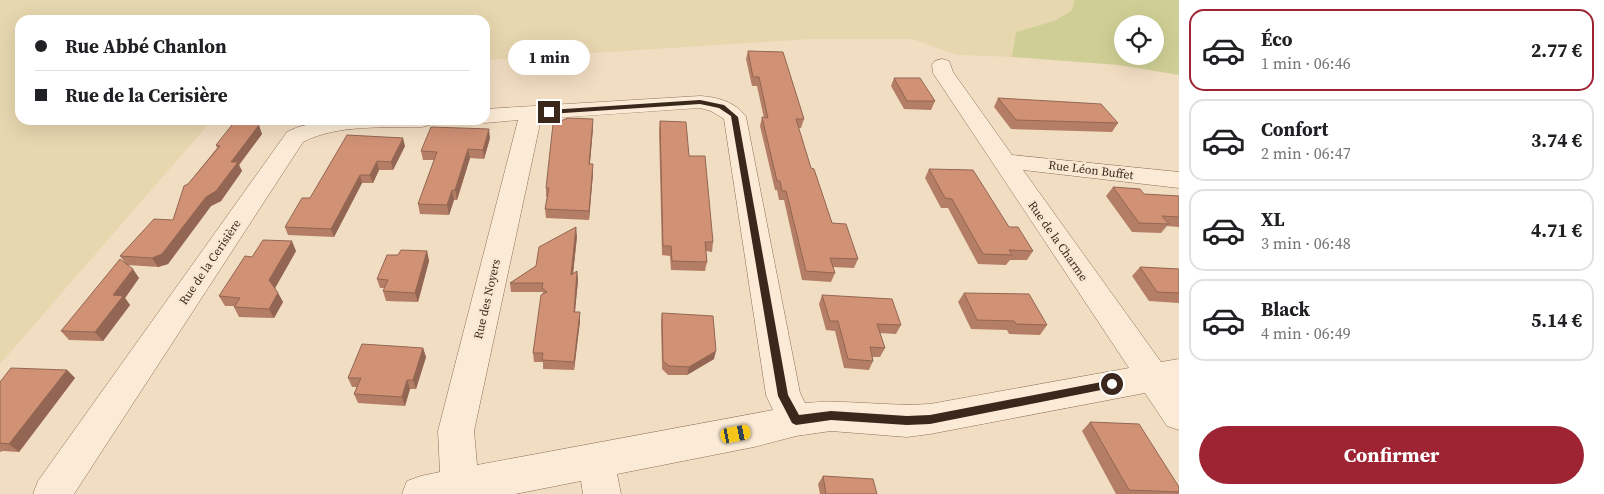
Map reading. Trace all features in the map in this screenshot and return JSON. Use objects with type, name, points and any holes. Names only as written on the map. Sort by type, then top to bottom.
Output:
[{"type":"street","name":"Rue de la Charme","points":[[942,65],[943,73],[1003,161],[1166,375],[1179,415]]},
{"type":"street","points":[[490,116],[700,102],[722,107],[733,114],[783,396],[796,420]]},
{"type":"street","name":"Rue des Noyers","points":[[460,486],[456,431],[530,113]]},
{"type":"street","name":"Rue de la Cerisière","points":[[52,494],[292,140],[302,133],[318,127],[348,125]]},
{"type":"street","name":"Rue Léon Buffet","points":[[1003,161],[1179,180]]},
{"type":"street","points":[[421,494],[460,486],[599,477],[796,420],[831,416],[907,420],[930,419],[1166,375]]},
{"type":"shaded area","points":[[0,0],[1081,0],[1075,1],[1071,11],[1054,21],[1016,32],[1012,57],[958,55],[912,39],[811,39],[490,60],[490,15],[15,15],[15,125],[208,125],[0,364]]},
{"type":"green space","points":[[1075,0],[1179,0],[1179,75],[1119,65],[1164,65],[1164,15],[1114,15],[1114,65],[1012,57],[1016,32],[1054,21],[1071,11]]},
{"type":"building","points":[[748,51],[783,52],[804,119],[796,119],[811,168],[814,169],[832,223],[846,224],[858,259],[830,258],[835,273],[806,271],[786,191],[782,191],[780,181],[777,181],[762,117],[768,118],[759,77],[753,77]]},
{"type":"building","points":[[894,78],[920,78],[935,101],[907,101]]},
{"type":"building","points":[[998,98],[1101,104],[1118,123],[1016,120]]},
{"type":"building","points":[[568,118],[593,119],[589,164],[593,164],[589,211],[545,209],[549,188],[546,188],[553,124]]},
{"type":"building","points":[[660,121],[686,122],[689,156],[705,156],[713,242],[705,242],[707,262],[672,261],[671,246],[663,246]]},
{"type":"building","points":[[232,125],[259,125],[231,162],[238,162],[216,191],[206,197],[162,254],[152,258],[120,256],[154,219],[173,220],[184,186],[188,184],[220,146],[216,145]]},
{"type":"building","points":[[431,127],[489,129],[483,150],[468,149],[455,190],[452,190],[447,205],[418,204],[437,152],[421,151]]},
{"type":"building","points":[[347,135],[403,138],[391,162],[377,161],[370,175],[360,175],[331,229],[285,227],[302,198],[310,198]]},
{"type":"building","points":[[929,169],[973,170],[1009,227],[1018,227],[1033,251],[1009,250],[1012,255],[983,254],[952,199],[945,198]]},
{"type":"building","points":[[1113,187],[1140,189],[1144,194],[1179,196],[1179,217],[1162,216],[1169,224],[1139,223]]},
{"type":"building","points":[[576,227],[571,275],[577,271],[574,312],[580,312],[574,362],[542,360],[543,353],[533,353],[541,295],[547,292],[542,288],[543,283],[510,283],[536,266],[539,247]]},
{"type":"building","points":[[263,240],[292,241],[269,280],[278,293],[269,309],[234,307],[240,298],[219,296],[245,256],[252,257]]},
{"type":"building","points":[[401,250],[427,251],[415,293],[383,291],[388,280],[377,279],[387,255],[398,255]]},
{"type":"building","points":[[120,259],[133,269],[113,295],[123,296],[95,332],[61,331]]},
{"type":"building","points":[[1140,267],[1179,269],[1179,293],[1157,292]]},
{"type":"building","points":[[964,293],[1029,294],[1047,325],[1016,324],[1014,321],[977,320]]},
{"type":"building","points":[[822,295],[892,299],[901,325],[877,324],[885,348],[870,347],[873,361],[848,359],[838,321],[830,321]]},
{"type":"building","points":[[662,313],[713,316],[716,351],[689,367],[669,366],[663,361]]},
{"type":"building","points":[[362,344],[423,348],[413,380],[407,380],[402,397],[354,394],[361,378],[348,378]]},
{"type":"building","points":[[11,368],[67,370],[9,444],[0,443],[0,382]]},
{"type":"building","points":[[1090,422],[1139,424],[1179,487],[1179,492],[1129,490]]},
{"type":"building","points":[[823,476],[873,479],[877,494],[826,494]]},
{"type":"route","points":[[549,112],[700,102],[722,107],[733,114],[783,396],[796,420],[831,416],[907,420],[930,419],[1112,384]]}]
